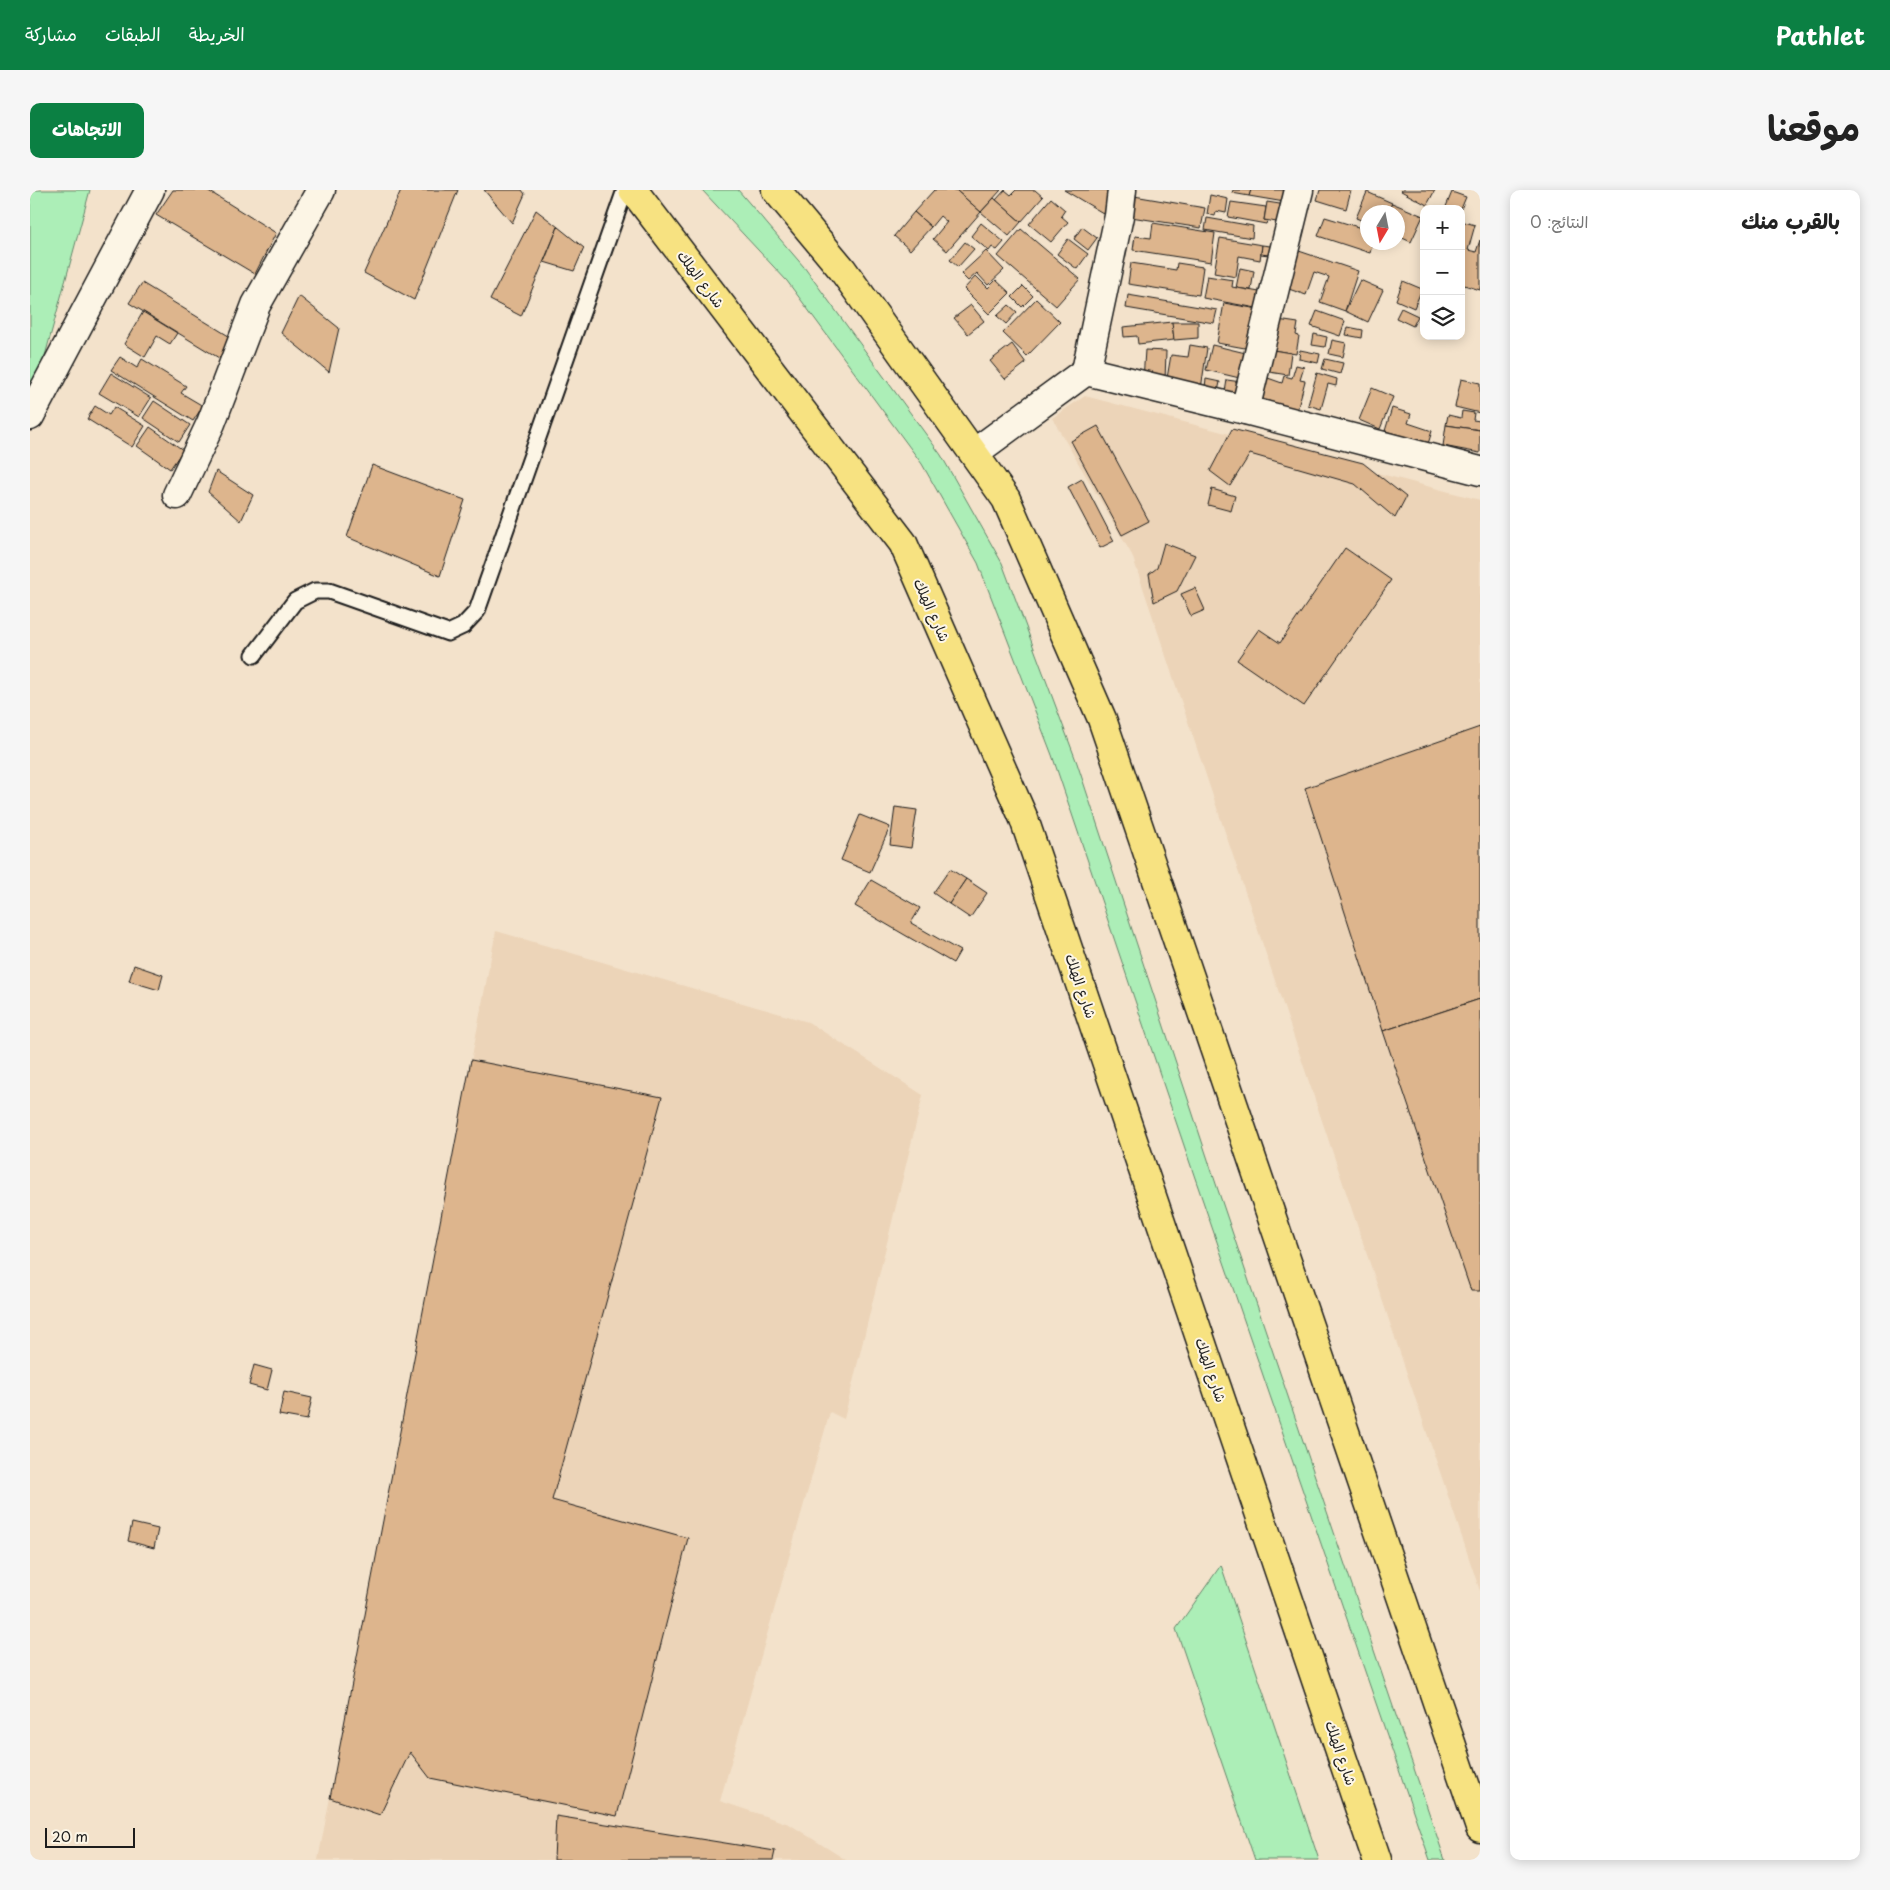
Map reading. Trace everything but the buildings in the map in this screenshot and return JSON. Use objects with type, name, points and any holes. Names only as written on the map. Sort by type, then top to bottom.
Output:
[{"type":"highway","name":"شارع الهلك","points":[[633,190],[903,543],[1024,819],[1377,1860]]},
{"type":"highway","points":[[776,190],[842,269],[1006,499],[1102,719],[1480,1828]]},
{"type":"street","points":[[30,416],[150,190]]},
{"type":"street","points":[[177,495],[211,422],[256,305],[321,190]]},
{"type":"street","points":[[974,453],[1086,371],[1119,216],[1122,190]]},
{"type":"street","points":[[1245,410],[1299,190]]},
{"type":"street","points":[[1086,371],[1480,471]]},
{"type":"lane","points":[[254,655],[295,601],[315,591],[329,591],[448,633],[464,626],[477,611],[625,190]]},
{"type":"shaded area","points":[[1085,396],[1480,500],[1480,1591],[1132,555],[1052,418]]},
{"type":"shaded area","points":[[496,931],[808,1022],[923,1095],[844,1419],[830,1412],[720,1801],[789,1824],[846,1860],[318,1860]]},
{"type":"green space","points":[[30,190],[90,190],[30,411]]},
{"type":"green space","points":[[702,190],[738,190],[804,267],[941,455],[1002,563],[1077,763],[1217,1187],[1445,1860],[1430,1860],[1195,1178],[1052,755],[978,563],[922,464],[787,281]]},
{"type":"green space","points":[[1221,1565],[1319,1860],[1255,1860],[1176,1629]]}]
